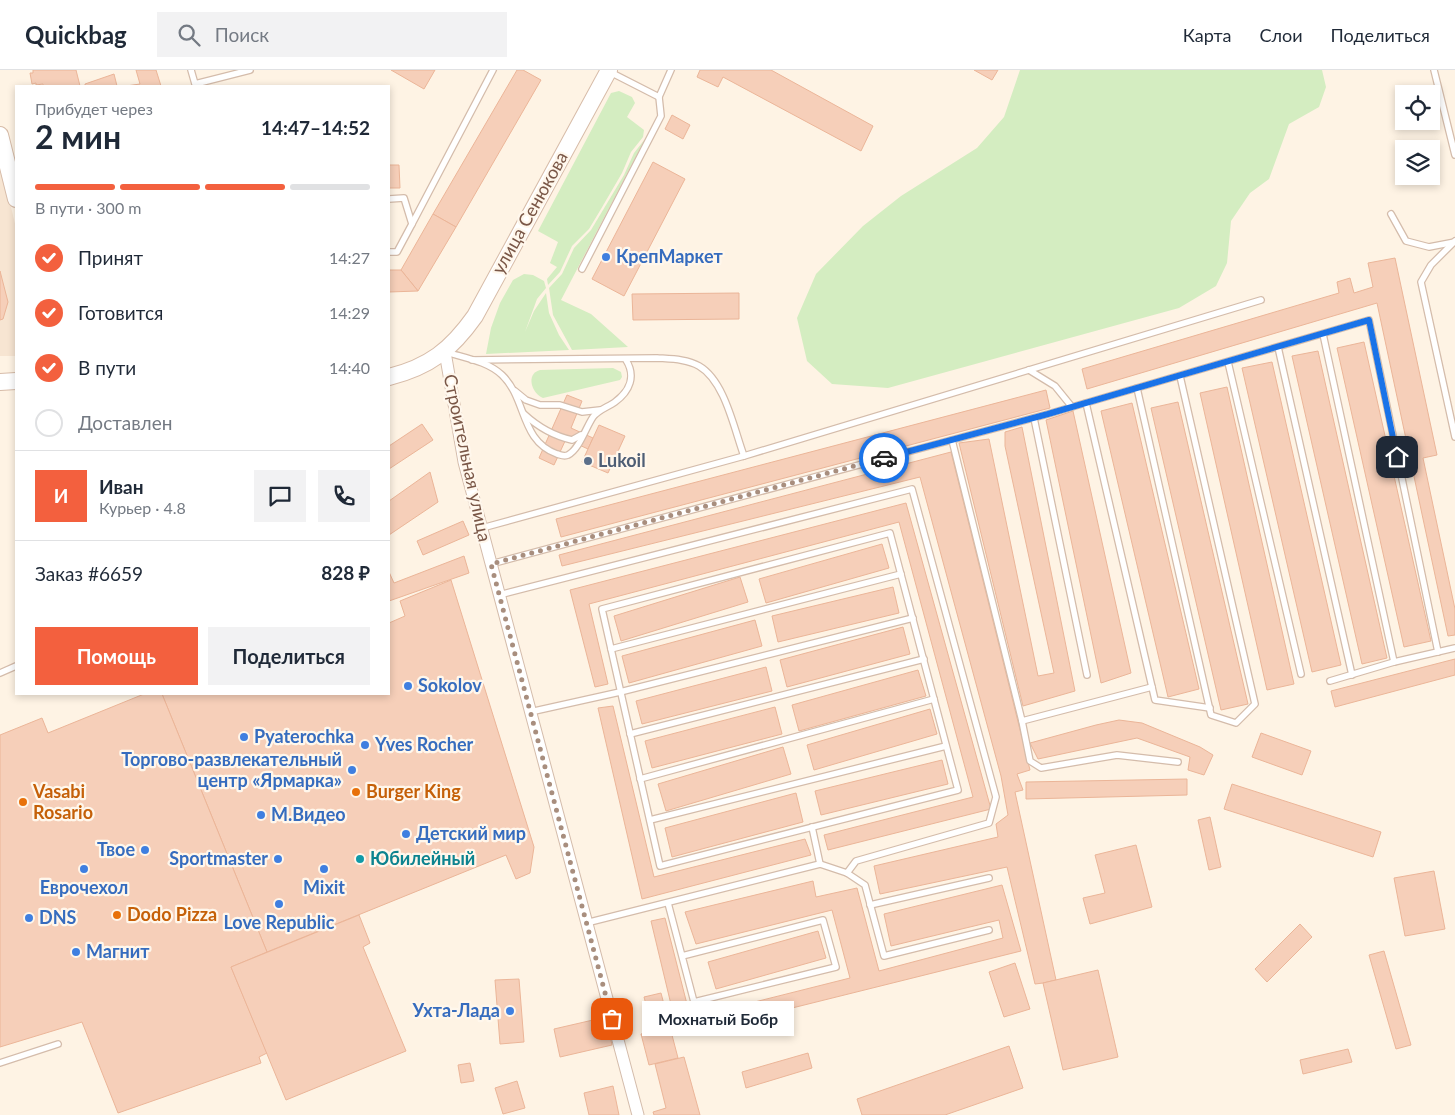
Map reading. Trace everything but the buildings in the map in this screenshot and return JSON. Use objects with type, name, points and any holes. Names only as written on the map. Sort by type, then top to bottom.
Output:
[{"type":"main road","name":"улица Сенюкова","points":[[390,377],[424,365],[445,352],[475,316],[608,70]]},
{"type":"main road","points":[[0,135],[15,195]]},
{"type":"main road","points":[[0,382],[15,381]]},
{"type":"street","name":"Строительная улица","points":[[445,352],[464,462],[638,1115]]},
{"type":"lane","points":[[191,70],[195,84],[250,70]]},
{"type":"lane","points":[[390,252],[398,252],[493,70]]},
{"type":"lane","points":[[608,70],[659,97]]},
{"type":"lane","points":[[582,269],[662,116],[659,97],[671,70]]},
{"type":"lane","points":[[1434,70],[1455,155]]},
{"type":"lane","points":[[390,199],[404,198],[412,224]]},
{"type":"lane","points":[[1391,214],[1406,241],[1429,247],[1455,241]]},
{"type":"lane","points":[[1455,241],[1431,265],[1421,282],[1455,437]]},
{"type":"lane","points":[[482,528],[744,456],[1261,300]]},
{"type":"lane","points":[[491,564],[1034,418],[1369,320],[1438,652]]},
{"type":"lane","points":[[1323,334],[1394,662]]},
{"type":"lane","points":[[1278,347],[1352,675]]},
{"type":"lane","points":[[445,352],[492,367],[502,375],[512,388],[526,400],[533,403],[560,405],[582,412],[603,409]]},
{"type":"lane","points":[[472,360],[626,360],[657,358],[688,361],[709,373],[717,382],[744,456]]},
{"type":"lane","points":[[512,388],[530,430],[541,446],[567,456],[575,450],[593,417],[615,402],[628,390],[632,379],[626,360]]},
{"type":"lane","points":[[1228,362],[1300,674]]},
{"type":"lane","points":[[1029,370],[1056,386],[1072,407]]},
{"type":"lane","points":[[1137,388],[1212,715],[1236,724],[1255,704],[1180,376]]},
{"type":"lane","points":[[1086,403],[1155,700],[1210,708]]},
{"type":"lane","points":[[523,412],[540,426],[569,439],[578,438],[587,428]]},
{"type":"lane","points":[[1034,418],[1087,675]]},
{"type":"lane","points":[[952,440],[1022,721],[1030,761],[1041,768],[1117,755],[1178,762]]},
{"type":"lane","points":[[499,595],[912,489],[996,797],[990,823],[856,861],[846,873]]},
{"type":"lane","points":[[890,533],[913,618],[958,790],[660,866],[602,609],[890,533]]},
{"type":"lane","points":[[610,649],[901,574]]},
{"type":"lane","points":[[530,712],[620,692],[913,618]]},
{"type":"lane","points":[[1330,681],[1394,662],[1455,648]]},
{"type":"lane","points":[[630,734],[924,659]]},
{"type":"lane","points":[[0,672],[15,666]]},
{"type":"lane","points":[[1022,721],[1152,687]]},
{"type":"lane","points":[[640,779],[934,699]]},
{"type":"lane","points":[[650,820],[946,746]]},
{"type":"lane","points":[[812,828],[820,864]]},
{"type":"lane","points":[[586,923],[820,864],[846,873],[865,885],[884,956],[989,930]]},
{"type":"lane","points":[[870,905],[989,878]]},
{"type":"lane","points":[[668,903],[694,1002],[836,967],[823,920],[682,956]]},
{"type":"lane","points":[[0,1063],[58,1044]]},
{"type":"shaded area","points":[[0,161],[15,224],[15,356],[0,356]]},
{"type":"green space","points":[[1020,70],[1322,70],[1326,87],[1319,107],[1289,124],[1269,179],[1250,193],[1231,221],[1227,263],[1216,286],[1179,308],[888,388],[832,384],[807,361],[797,318],[816,274],[863,226],[901,196],[977,148],[1004,117]]},
{"type":"green space","points":[[619,91],[632,97],[635,103],[627,117],[644,130],[643,137],[631,152],[622,173],[589,229],[572,246],[560,272],[548,285],[547,279],[557,267],[550,263],[558,242],[538,231],[611,93]]},
{"type":"green space","points":[[645,139],[561,300],[591,314],[628,347],[572,350],[553,315],[549,288],[562,274],[574,248],[591,230],[624,175],[634,153]]},
{"type":"green space","points":[[524,274],[533,275],[544,281],[546,288],[537,299],[525,332],[534,311],[546,293],[549,313],[559,335],[569,350],[486,354],[491,328],[500,303],[513,280]]},
{"type":"green space","points":[[613,368],[621,372],[622,377],[620,380],[543,398],[533,388],[531,380],[535,372],[540,370]]},
{"type":"way so far","points":[[612,1019],[491,564],[884,458]]},
{"type":"place","name":"КрепМаркет","points":[[606,257]]},
{"type":"place","name":"Lukoil","points":[[588,461]]},
{"type":"place","name":"Sokolov","points":[[408,686]]},
{"type":"place","name":"Pyaterochka","points":[[244,737]]},
{"type":"place","name":"Yves Rocher","points":[[365,745]]},
{"type":"place","name":"Торгово-развлекательный центр «Ярмарка»","points":[[352,770]]},
{"type":"place","name":"Burger King","points":[[356,792]]},
{"type":"place","name":"Vasabi Rosario","points":[[23,802]]},
{"type":"place","name":"М.Видео","points":[[261,815]]},
{"type":"place","name":"Детский мир","points":[[406,834]]},
{"type":"place","name":"Твое","points":[[145,850]]},
{"type":"place","name":"Sportmaster","points":[[278,859]]},
{"type":"place","name":"Юбилейный","points":[[360,859]]},
{"type":"place","name":"Еврочехол","points":[[84,869]]},
{"type":"place","name":"Mixit","points":[[324,869]]},
{"type":"place","name":"Love Republic","points":[[279,904]]},
{"type":"place","name":"Dodo Pizza","points":[[117,915]]},
{"type":"place","name":"DNS","points":[[29,918]]},
{"type":"place","name":"Магнит","points":[[76,952]]},
{"type":"place","name":"Ухта-Лада","points":[[510,1011]]},
{"type":"place","name":"Мохнатый Бобр","points":[[612,1019]]},
{"type":"route","points":[[884,458],[1048,414],[1369,320],[1397,457]]}]
